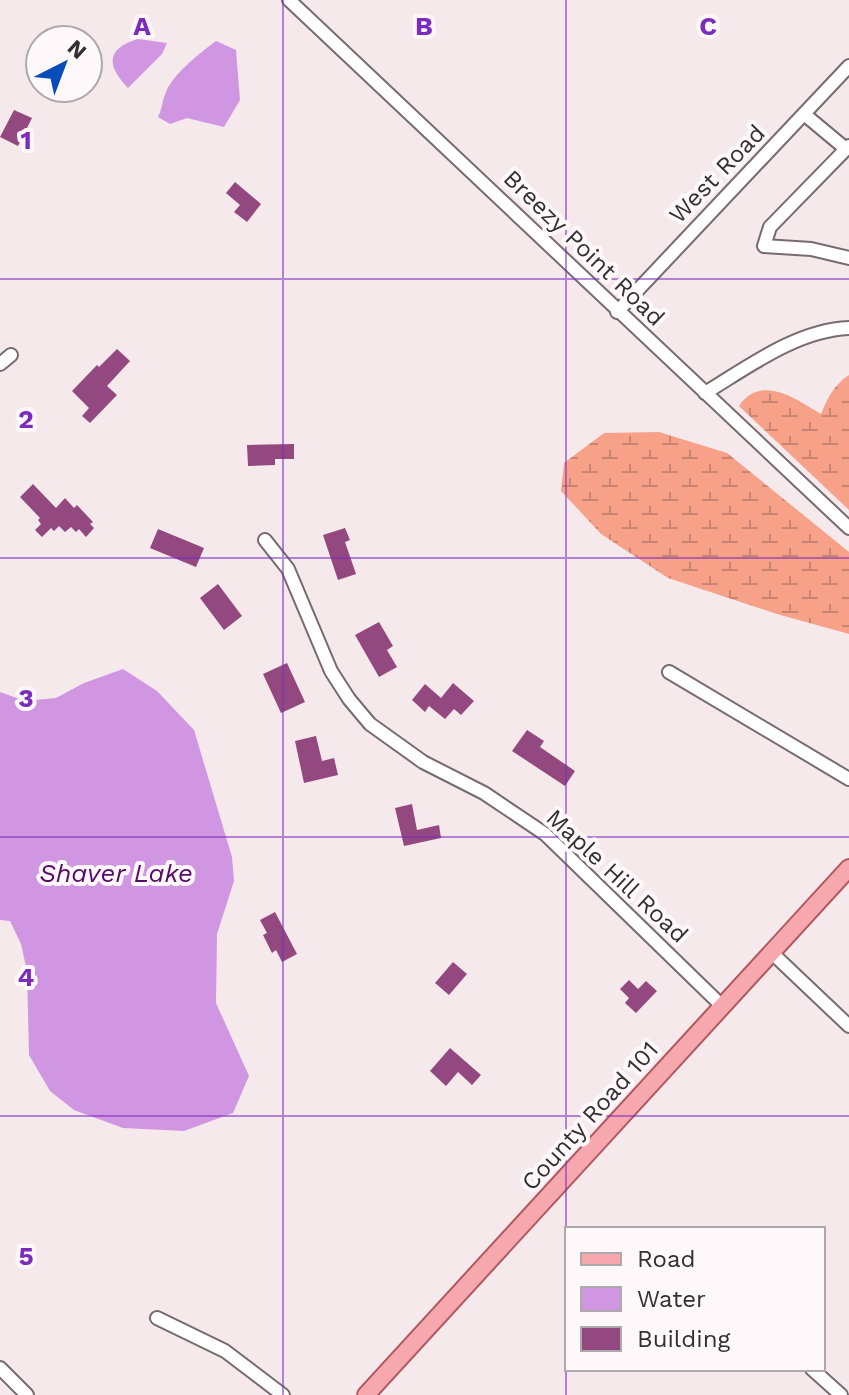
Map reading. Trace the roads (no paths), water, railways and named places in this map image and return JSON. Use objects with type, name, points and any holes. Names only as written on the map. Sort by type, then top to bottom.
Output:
[{"type":"main road","name":"County Road 101","points":[[366,1395],[849,868]]},
{"type":"street","name":"Breezy Point Road","points":[[289,0],[849,528]]},
{"type":"street","name":"West Road","points":[[617,312],[849,66]]},
{"type":"street","points":[[804,114],[848,147],[770,227],[764,246],[811,249],[849,258]]},
{"type":"street","points":[[705,393],[779,349],[836,329],[849,328]]},
{"type":"street","points":[[0,364],[11,355]]},
{"type":"street","name":"Maple Hill Road","points":[[265,540],[288,569],[331,671],[370,724],[423,762],[484,793],[545,834],[722,1006]]},
{"type":"street","points":[[669,672],[849,779]]},
{"type":"street","points":[[771,952],[849,1026]]},
{"type":"street","points":[[157,1318],[225,1351],[283,1395]]},
{"type":"street","points":[[0,1368],[27,1395]]},
{"type":"street","points":[[814,1371],[841,1395]]},
{"type":"water","points":[[138,39],[167,43],[162,54],[128,88],[116,72],[113,59],[120,48]]},
{"type":"water","points":[[216,41],[236,50],[240,100],[224,127],[187,118],[170,124],[158,117],[174,78]]},
{"type":"water","name":"Shaver Lake","points":[[123,669],[157,691],[194,730],[232,857],[234,881],[217,934],[216,1003],[249,1076],[233,1113],[184,1131],[123,1128],[74,1110],[50,1091],[29,1055],[27,971],[21,944],[10,921],[0,920],[0,692],[25,701],[56,698],[84,683]]}]
